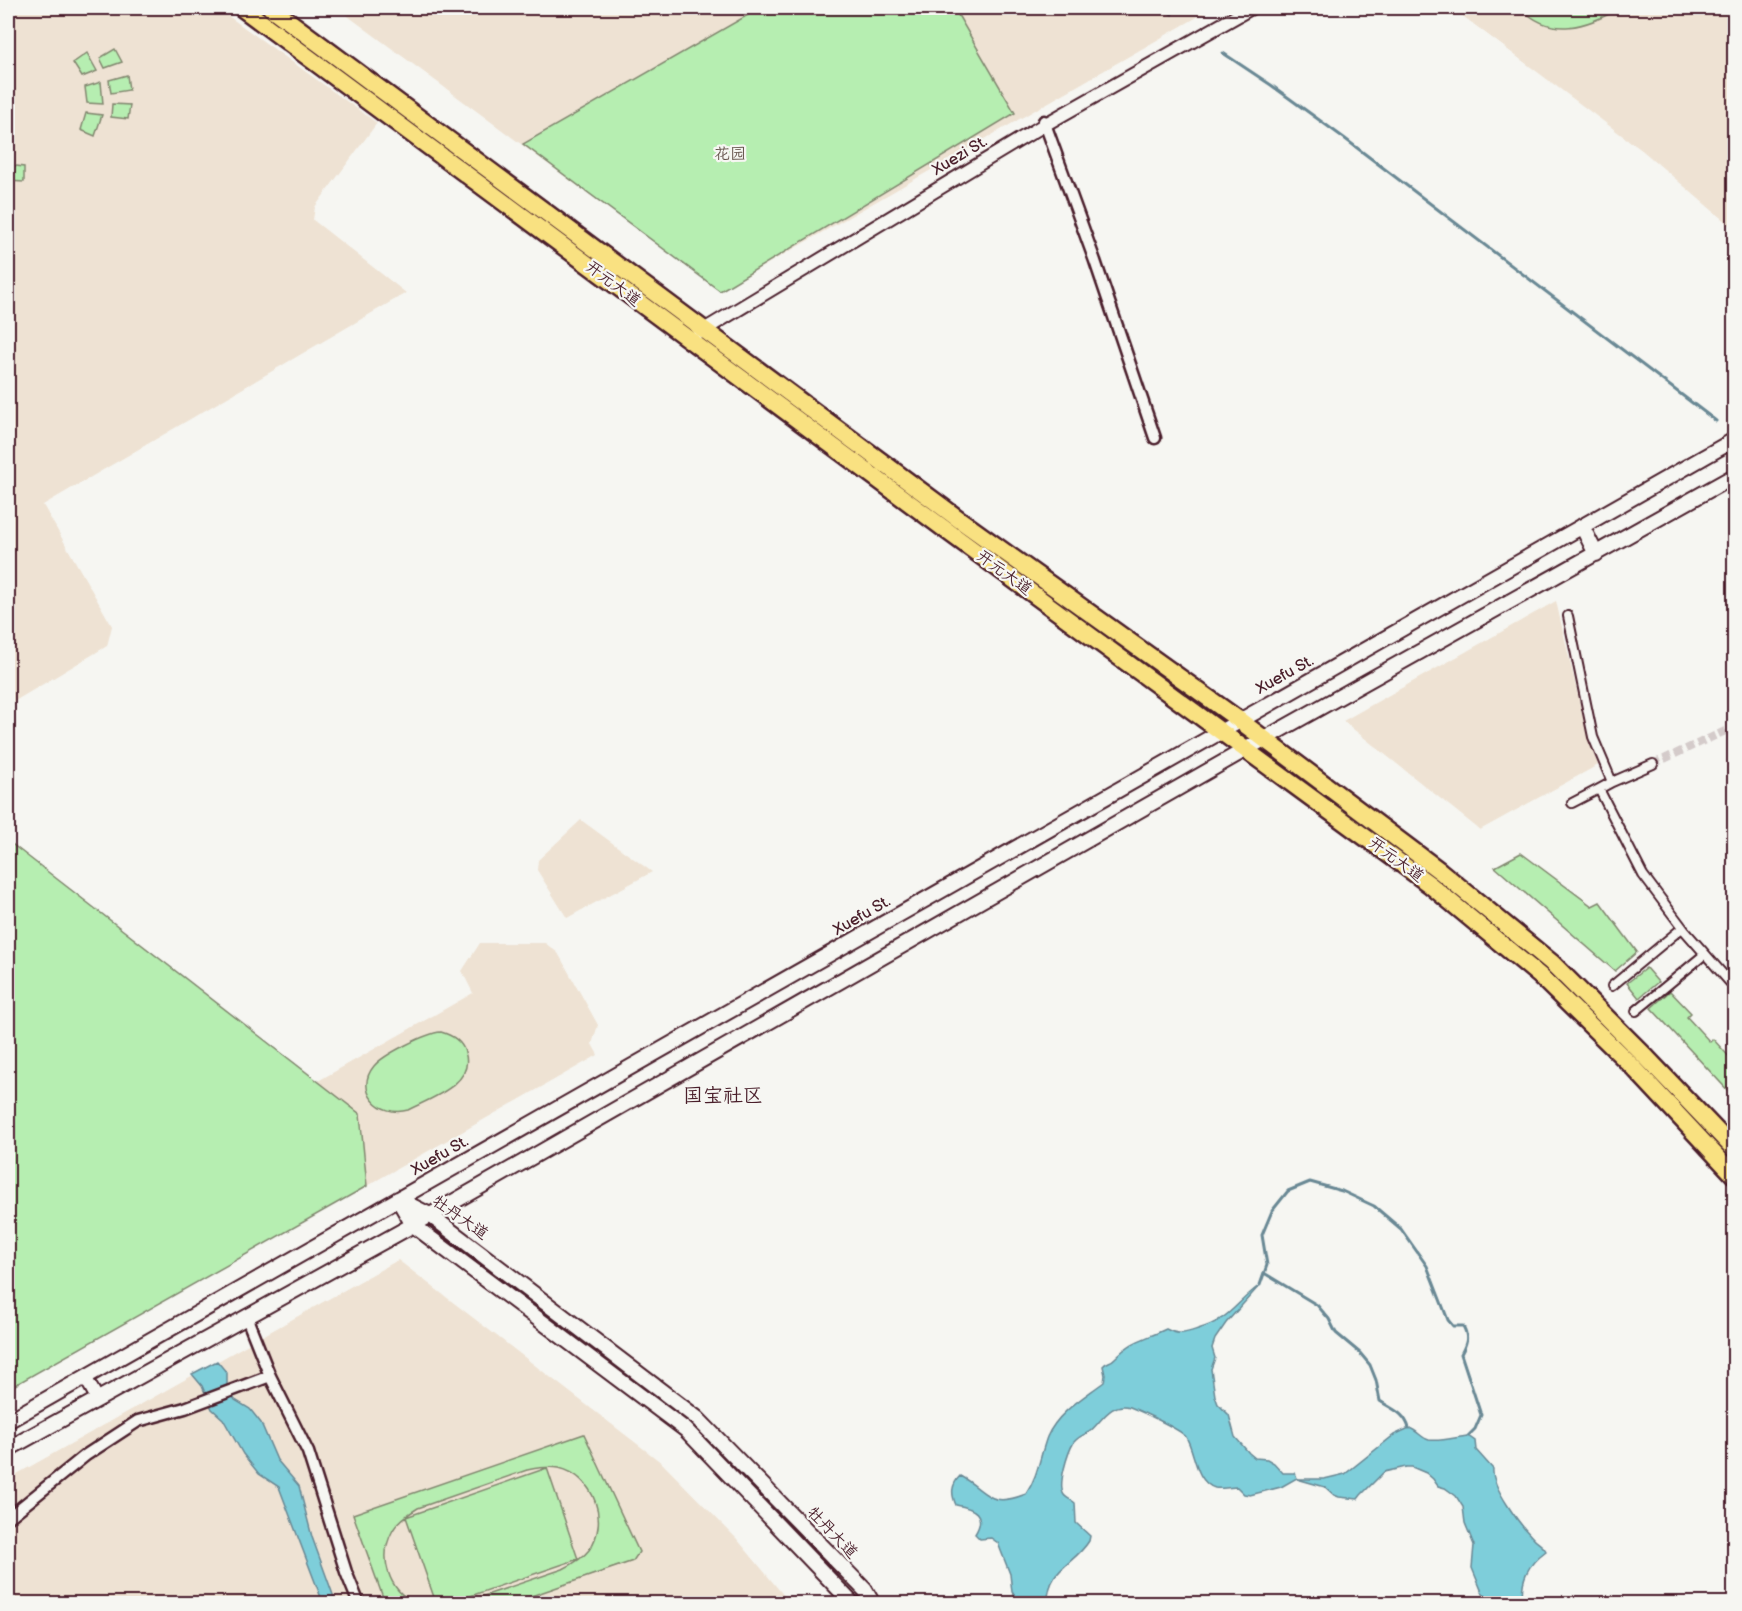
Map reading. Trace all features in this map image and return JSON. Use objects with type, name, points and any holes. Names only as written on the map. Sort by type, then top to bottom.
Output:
[{"type":"main road","name":"开元大道","points":[[242,8],[950,533],[1429,884],[1540,976],[1635,1070],[1734,1175]]},
{"type":"main road","name":"开元大道","points":[[272,8],[969,526],[1239,720],[1440,871],[1552,963],[1734,1149]]},
{"type":"main road","name":"Xuefu St.","points":[[8,1421],[1220,730],[1734,440]]},
{"type":"main road","points":[[8,1449],[413,1225],[1246,749],[1734,476]]},
{"type":"main road","points":[[1582,526],[1596,554]]},
{"type":"main road","name":"牡丹大道","points":[[398,1199],[430,1215],[697,1418],[865,1590],[873,1604]]},
{"type":"main road","name":"牡丹大道","points":[[398,1199],[413,1225],[686,1430],[853,1604]]},
{"type":"street","name":"Xuezi St.","points":[[688,339],[1045,122],[1242,8]]},
{"type":"street","name":"Xuezi St.","points":[[1045,122],[1251,8]]},
{"type":"street","points":[[1045,122],[1155,438]]},
{"type":"street","points":[[1568,616],[1593,737],[1612,782]]},
{"type":"street","points":[[1572,803],[1653,764]]},
{"type":"street","points":[[1599,789],[1643,875],[1682,928],[1734,987]]},
{"type":"street","points":[[1612,986],[1682,928]]},
{"type":"street","points":[[1636,1011],[1705,954]]},
{"type":"street","points":[[246,1316],[270,1376],[308,1452],[346,1572],[359,1604]]},
{"type":"street","points":[[8,1518],[86,1455],[138,1421],[206,1401],[270,1376]]},
{"type":"street","points":[[85,1377],[97,1398]]},
{"type":"shaded area","points":[[8,8],[217,8],[377,123],[315,207],[313,220],[406,293],[43,505],[112,626],[107,646],[8,705]]},
{"type":"shaded area","name":"花园","points":[[337,8],[1213,8],[720,291]]},
{"type":"shaded area","points":[[1452,8],[1734,8],[1734,229],[1643,151]]},
{"type":"shaded area","points":[[1556,601],[1588,739],[1598,765],[1480,830],[1343,721]]},
{"type":"shaded area","points":[[581,820],[652,872],[567,918],[537,870],[538,860]]},
{"type":"shaded area","points":[[8,841],[318,1081],[473,993],[462,971],[480,943],[545,943],[558,953],[598,1025],[592,1044],[598,1055],[8,1389]]},
{"type":"shaded area","points":[[398,1260],[662,1463],[737,1539],[790,1603],[8,1603],[8,1479]]},
{"type":"green space","name":"花园","points":[[760,8],[954,8],[1015,113],[720,291],[523,144]]},
{"type":"green space","points":[[1521,8],[1575,8],[1577,11],[1584,8],[1620,8],[1582,25],[1557,27],[1544,24]]},
{"type":"green space","points":[[115,49],[122,62],[105,68],[100,58]]},
{"type":"green space","points":[[87,53],[97,71],[82,77],[73,63]]},
{"type":"green space","points":[[127,75],[129,90],[111,93],[109,80]]},
{"type":"green space","points":[[101,82],[103,104],[87,103],[85,87]]},
{"type":"green space","points":[[112,104],[130,105],[128,119],[111,117]]},
{"type":"green space","points":[[86,113],[102,115],[95,136],[81,130]]},
{"type":"green space","points":[[8,165],[24,167],[24,182],[8,181]]},
{"type":"green space","points":[[8,841],[360,1114],[367,1186],[8,1389]]},
{"type":"green space","points":[[1521,853],[1592,906],[1600,902],[1637,952],[1615,971],[1495,867]]},
{"type":"green space","points":[[1646,968],[1658,982],[1639,998],[1627,983]]},
{"type":"green space","points":[[1670,991],[1691,1013],[1687,1017],[1710,1042],[1713,1039],[1734,1062],[1734,1097],[1651,1008]]},
{"type":"green space","points":[[441,1032],[456,1039],[465,1052],[467,1063],[464,1073],[457,1082],[438,1095],[408,1110],[388,1110],[379,1106],[368,1093],[369,1075],[374,1066],[405,1045]]},
{"type":"green space","points":[[584,1434],[639,1552],[633,1561],[511,1603],[463,1603],[563,1569],[583,1556],[595,1538],[598,1513],[595,1501],[581,1480],[555,1467],[527,1470],[418,1508],[401,1520],[389,1540],[386,1562],[388,1572],[398,1590],[415,1603],[385,1603],[353,1514]]},
{"type":"green space","points":[[547,1468],[578,1559],[450,1603],[436,1603],[406,1517]]},
{"type":"water","points":[[1260,1285],[1215,1339],[1212,1348],[1215,1358],[1211,1369],[1215,1396],[1218,1404],[1229,1415],[1235,1437],[1249,1453],[1255,1458],[1267,1459],[1274,1463],[1283,1473],[1295,1473],[1297,1478],[1281,1487],[1250,1495],[1244,1494],[1237,1487],[1215,1488],[1208,1485],[1199,1473],[1186,1437],[1159,1420],[1130,1407],[1117,1407],[1074,1442],[1064,1469],[1062,1490],[1065,1496],[1075,1503],[1076,1523],[1090,1536],[1089,1541],[1062,1568],[1052,1582],[1048,1603],[1020,1603],[1012,1592],[1010,1574],[998,1543],[991,1538],[980,1539],[975,1534],[980,1521],[977,1513],[956,1505],[953,1490],[957,1479],[960,1476],[996,1499],[1004,1500],[1026,1494],[1052,1428],[1072,1406],[1104,1382],[1104,1364],[1114,1360],[1134,1343],[1166,1329],[1175,1333],[1186,1333],[1218,1321]]},
{"type":"water","points":[[217,1361],[227,1373],[227,1387],[235,1400],[250,1409],[261,1423],[277,1460],[299,1486],[312,1537],[336,1603],[323,1603],[279,1487],[259,1474],[243,1454],[223,1419],[212,1409],[202,1386],[192,1374]]},
{"type":"water","points":[[1409,1428],[1429,1440],[1468,1436],[1475,1441],[1476,1450],[1493,1469],[1497,1485],[1507,1505],[1527,1532],[1546,1551],[1534,1562],[1526,1574],[1522,1595],[1523,1603],[1494,1603],[1482,1592],[1472,1568],[1474,1545],[1465,1523],[1463,1507],[1456,1496],[1438,1486],[1426,1473],[1412,1467],[1384,1472],[1358,1499],[1339,1497],[1325,1487],[1297,1479],[1324,1479],[1345,1474],[1394,1435]]},
{"type":"waterway","points":[[1163,8],[1172,14]]},
{"type":"waterway","points":[[1223,53],[1344,138],[1716,421]]},
{"type":"waterway","points":[[1260,1285],[1267,1265],[1262,1235],[1272,1211],[1288,1191],[1310,1182],[1342,1191],[1374,1206],[1401,1229],[1427,1266],[1448,1320],[1453,1326],[1463,1326],[1465,1330],[1465,1347],[1461,1354],[1481,1415],[1475,1429],[1468,1436]]},
{"type":"waterway","points":[[1264,1273],[1317,1305],[1329,1319],[1336,1333],[1360,1353],[1370,1365],[1380,1401],[1401,1415],[1409,1428]]},
{"type":"tunnel","points":[[1653,764],[1734,727]]},
{"type":"district","name":"国宝社区","points":[[723,1096]]}]
